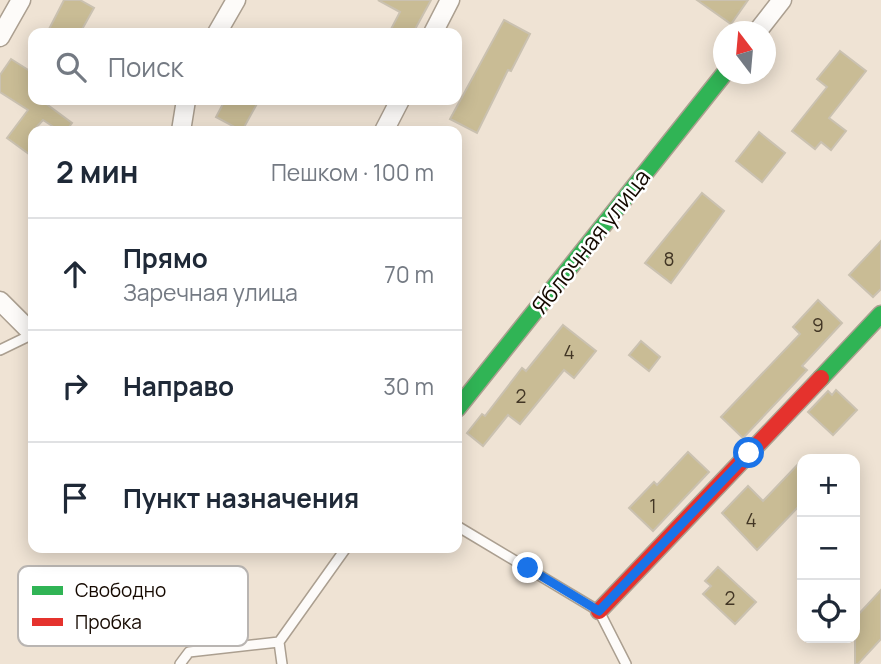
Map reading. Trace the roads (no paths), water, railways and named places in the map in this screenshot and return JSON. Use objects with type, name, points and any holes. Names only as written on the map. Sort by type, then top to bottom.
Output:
[{"type":"street","points":[[0,37],[21,0]]},
{"type":"street","points":[[219,28],[236,0]]},
{"type":"street","points":[[436,28],[450,0]]},
{"type":"street","points":[[766,21],[782,0]]},
{"type":"street","name":"Яблочная улица","points":[[462,403],[716,84]]},
{"type":"street","points":[[182,126],[185,105]]},
{"type":"street","points":[[387,126],[397,105]]},
{"type":"street","points":[[0,301],[28,329]]},
{"type":"street","points":[[599,611],[881,314]]},
{"type":"lane","points":[[0,350],[28,336]]},
{"type":"lane","points":[[462,529],[599,611],[626,664]]},
{"type":"lane","points":[[282,664],[279,642],[341,553]]},
{"type":"lane","points":[[248,645],[279,642]]},
{"type":"lane","points":[[180,664],[189,652],[243,646]]}]
